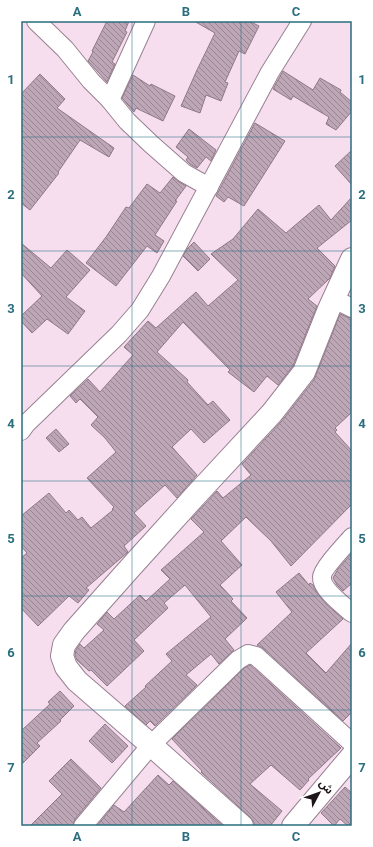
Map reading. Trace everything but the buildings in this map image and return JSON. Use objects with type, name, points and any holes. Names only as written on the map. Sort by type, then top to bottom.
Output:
[{"type":"street","points":[[36,21],[64,49],[91,81],[151,144],[184,173],[209,187]]},
{"type":"street","points":[[110,100],[146,21]]},
{"type":"street","points":[[21,431],[26,424],[119,334],[140,310],[161,276],[270,72],[302,21]]},
{"type":"street","points":[[242,826],[77,681],[66,667],[62,656],[64,645],[130,568],[272,413],[304,372],[343,303],[352,259]]},
{"type":"street","points":[[352,536],[333,559],[324,572],[322,578],[329,592],[352,613]]},
{"type":"street","points":[[82,826],[151,745],[238,660],[248,654],[256,656],[352,743]]},
{"type":"street","points":[[293,826],[352,756]]}]
